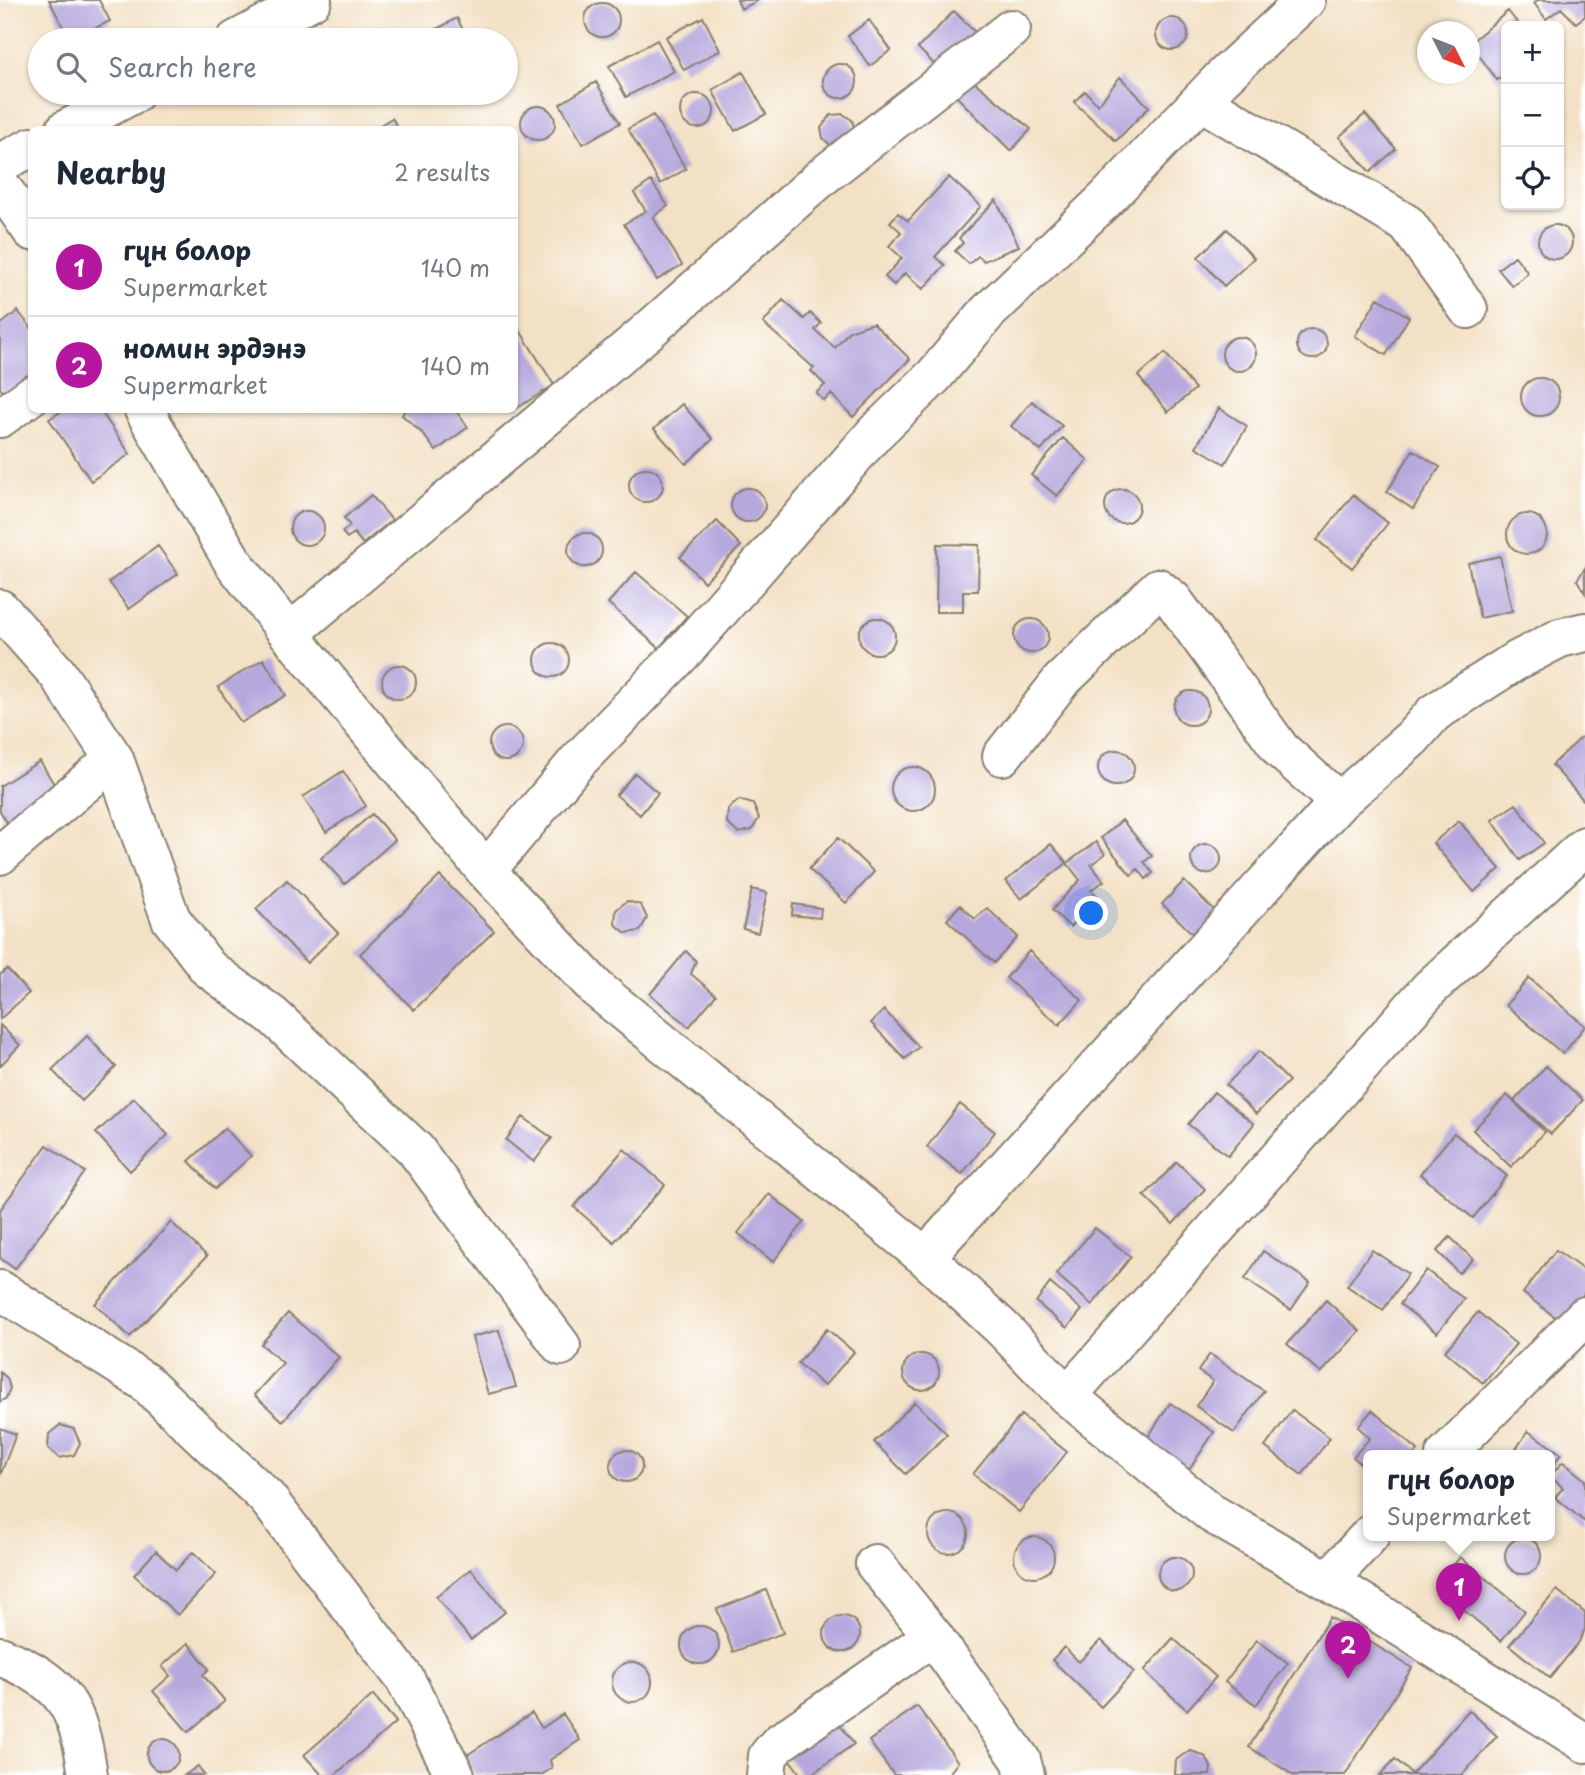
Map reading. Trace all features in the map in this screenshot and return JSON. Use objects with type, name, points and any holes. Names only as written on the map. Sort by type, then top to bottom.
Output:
[{"type":"street","points":[[259,28],[312,0]]},
{"type":"street","points":[[486,871],[576,762],[687,648],[875,433],[934,376],[987,313],[1306,0]]},
{"type":"street","points":[[289,634],[647,332],[823,176],[1011,29]]},
{"type":"street","points":[[1201,101],[1407,224],[1468,309]]},
{"type":"street","points":[[73,126],[112,105]]},
{"type":"street","points":[[0,163],[28,149]]},
{"type":"street","points":[[0,185],[28,225]]},
{"type":"street","points":[[0,418],[28,398]]},
{"type":"street","points":[[146,413],[233,562],[289,634],[486,871],[597,989],[925,1257],[1002,1328],[1067,1396],[1211,1513],[1328,1581],[1585,1742]]},
{"type":"street","points":[[1002,757],[1061,681],[1158,588],[1173,600],[1281,750],[1339,802]]},
{"type":"street","points":[[0,609],[57,673],[114,759],[171,919],[178,929],[208,968],[273,1016],[415,1149],[561,1346]]},
{"type":"street","points":[[925,1257],[1339,802],[1412,738],[1434,713],[1514,662],[1560,638],[1585,632]]},
{"type":"street","points":[[0,856],[114,759]]},
{"type":"street","points":[[1067,1396],[1430,988],[1585,846]]},
{"type":"street","points":[[0,1290],[145,1382],[267,1498],[405,1679],[455,1775]]},
{"type":"street","points":[[1450,1450],[1585,1316]]},
{"type":"street","points":[[1328,1581],[1365,1541]]},
{"type":"street","points":[[875,1564],[933,1636],[1021,1760],[1025,1775]]},
{"type":"street","points":[[766,1775],[768,1756],[779,1743],[933,1636]]},
{"type":"street","points":[[0,1656],[35,1671],[64,1694],[79,1731],[88,1775]]},
{"type":"building","points":[[49,0],[99,0],[110,21],[95,28],[64,28]]},
{"type":"building","points":[[737,0],[759,0],[741,9]]},
{"type":"building","points":[[1538,0],[1585,0],[1585,16],[1576,23],[1561,8],[1546,19],[1534,3]]},
{"type":"building","points":[[602,3],[614,8],[619,20],[614,32],[602,37],[590,32],[585,20],[590,8]]},
{"type":"building","points":[[954,11],[989,46],[952,82],[918,48]]},
{"type":"building","points":[[1508,11],[1516,21],[1501,21],[1501,77],[1497,80],[1480,57],[1480,35]]},
{"type":"building","points":[[703,17],[720,50],[684,70],[666,37]]},
{"type":"building","points":[[457,18],[462,28],[439,28]]},
{"type":"building","points":[[1172,18],[1184,22],[1188,34],[1184,46],[1172,50],[1160,46],[1156,34],[1160,22]]},
{"type":"building","points":[[869,20],[891,50],[870,66],[848,36]]},
{"type":"building","points":[[657,40],[674,71],[626,97],[609,66]]},
{"type":"building","points":[[840,64],[852,69],[857,81],[852,93],[840,98],[828,93],[823,81],[828,69]]},
{"type":"building","points":[[743,72],[766,114],[735,131],[712,90]]},
{"type":"building","points":[[966,75],[1031,129],[1011,151],[955,95]]},
{"type":"building","points":[[1120,77],[1149,107],[1116,141],[1074,102],[1085,91],[1098,105]]},
{"type":"building","points":[[596,82],[620,123],[583,144],[560,104]]},
{"type":"building","points":[[697,94],[709,99],[714,111],[709,123],[697,128],[685,123],[680,111],[685,99]]},
{"type":"building","points":[[538,106],[550,111],[555,123],[550,135],[538,140],[526,135],[521,123],[526,111]]},
{"type":"building","points":[[843,114],[852,120],[855,131],[831,146],[823,138],[821,128],[831,115]]},
{"type":"building","points":[[1365,114],[1396,149],[1370,172],[1339,137]]},
{"type":"building","points":[[653,115],[686,169],[660,184],[628,129]]},
{"type":"building","points":[[392,118],[397,126],[379,126]]},
{"type":"building","points":[[949,177],[981,206],[935,257],[945,265],[923,289],[905,273],[894,285],[885,277],[902,258],[889,246],[901,232],[890,222],[898,213],[908,221]]},
{"type":"building","points":[[651,181],[668,206],[653,217],[682,265],[657,280],[624,224],[646,211],[634,193]]},
{"type":"building","points":[[996,200],[1019,246],[984,261],[978,256],[969,264],[955,251],[963,243],[959,238]]},
{"type":"building","points":[[1555,225],[1567,230],[1572,242],[1567,254],[1555,259],[1543,254],[1538,242],[1543,230]]},
{"type":"building","points":[[1227,229],[1254,258],[1224,286],[1198,257]]},
{"type":"building","points":[[1515,256],[1528,273],[1512,286],[1498,269]]},
{"type":"building","points":[[1378,298],[1409,317],[1386,355],[1355,336]]},
{"type":"building","points":[[783,300],[804,319],[810,313],[821,323],[815,330],[835,348],[849,331],[873,323],[910,359],[853,417],[831,394],[824,401],[816,393],[825,385],[811,371],[814,368],[763,323]]},
{"type":"building","points":[[18,311],[28,324],[28,381],[7,397],[0,388],[0,325]]},
{"type":"building","points":[[518,327],[554,385],[518,407]]},
{"type":"building","points":[[1312,329],[1318,330],[1326,338],[1326,350],[1318,358],[1312,359],[1306,358],[1298,350],[1297,344],[1298,338],[1306,330]]},
{"type":"building","points":[[1239,337],[1251,342],[1256,354],[1251,366],[1239,371],[1227,366],[1222,354],[1227,342]]},
{"type":"building","points":[[1165,353],[1195,389],[1168,412],[1138,376]]},
{"type":"building","points":[[1540,378],[1553,384],[1559,397],[1553,410],[1540,416],[1527,410],[1521,397],[1527,384]]},
{"type":"building","points":[[1032,401],[1062,426],[1041,451],[1011,426]]},
{"type":"building","points":[[682,404],[713,439],[686,464],[654,429]]},
{"type":"building","points":[[1219,408],[1247,426],[1225,464],[1196,447]]},
{"type":"building","points":[[59,413],[102,413],[130,454],[91,481],[49,419]]},
{"type":"building","points":[[457,413],[468,427],[436,451],[422,433],[402,415]]},
{"type":"building","points":[[1063,438],[1088,460],[1057,496],[1031,475]]},
{"type":"building","points":[[1413,450],[1440,467],[1413,509],[1387,492]]},
{"type":"building","points":[[646,468],[658,473],[663,485],[658,497],[646,502],[634,497],[629,485],[634,473]]},
{"type":"building","points":[[748,488],[760,493],[765,505],[760,517],[748,522],[736,517],[731,505],[736,493]]},
{"type":"building","points":[[1122,489],[1134,494],[1139,506],[1134,518],[1122,523],[1110,518],[1105,506],[1110,494]]},
{"type":"building","points":[[371,495],[392,520],[363,544],[354,533],[347,538],[342,532],[350,526],[344,518]]},
{"type":"building","points":[[1353,495],[1388,523],[1352,568],[1317,540]]},
{"type":"building","points":[[307,511],[319,516],[324,528],[319,540],[307,545],[295,540],[290,528],[295,516]]},
{"type":"building","points":[[1527,514],[1541,520],[1547,534],[1541,548],[1527,554],[1513,548],[1507,534],[1513,520]]},
{"type":"building","points":[[717,521],[741,546],[704,582],[680,557]]},
{"type":"building","points":[[585,533],[597,538],[602,550],[597,562],[585,567],[573,562],[568,550],[573,538]]},
{"type":"building","points":[[937,544],[979,545],[978,591],[963,591],[963,612],[936,612]]},
{"type":"building","points":[[158,546],[178,574],[129,609],[109,582]]},
{"type":"building","points":[[1500,556],[1512,611],[1480,618],[1468,563]]},
{"type":"building","points":[[1585,568],[1585,593],[1577,580]]},
{"type":"building","points":[[636,572],[687,616],[659,648],[608,603]]},
{"type":"building","points":[[877,618],[889,624],[895,636],[889,648],[877,654],[865,648],[859,636],[865,624]]},
{"type":"building","points":[[1031,619],[1043,624],[1048,636],[1043,648],[1031,653],[1019,648],[1014,636],[1019,624]]},
{"type":"building","points":[[552,643],[564,648],[569,660],[564,672],[552,677],[540,672],[535,660],[540,648]]},
{"type":"building","points":[[263,659],[286,695],[241,723],[218,687]]},
{"type":"building","points":[[399,665],[411,670],[416,682],[411,694],[399,699],[387,694],[382,682],[387,670]]},
{"type":"building","points":[[1191,691],[1203,696],[1208,708],[1203,720],[1191,725],[1179,720],[1174,708],[1179,696]]},
{"type":"building","points":[[506,727],[518,732],[523,744],[518,756],[506,761],[494,756],[489,744],[494,732]]},
{"type":"building","points":[[1585,734],[1585,802],[1552,765]]},
{"type":"building","points":[[1116,750],[1129,755],[1134,768],[1129,781],[1116,786],[1103,781],[1098,768],[1103,755]]},
{"type":"building","points":[[40,761],[63,799],[12,831],[0,811],[0,786]]},
{"type":"building","points":[[913,767],[928,774],[935,789],[928,804],[913,811],[898,804],[891,789],[898,774]]},
{"type":"building","points":[[343,771],[366,806],[326,832],[303,797]]},
{"type":"building","points":[[635,773],[658,793],[640,815],[616,795]]},
{"type":"building","points":[[739,800],[753,804],[759,818],[752,830],[738,833],[727,823],[728,809]]},
{"type":"building","points":[[1516,804],[1544,843],[1520,860],[1492,820]]},
{"type":"building","points":[[372,814],[395,840],[345,884],[321,858]]},
{"type":"building","points":[[1122,820],[1152,856],[1144,862],[1153,873],[1146,879],[1138,869],[1131,875],[1101,838]]},
{"type":"building","points":[[1459,821],[1500,869],[1474,892],[1433,843]]},
{"type":"building","points":[[838,838],[874,872],[846,903],[809,869]]},
{"type":"building","points":[[1096,842],[1105,854],[1091,865],[1104,881],[1091,890],[1098,896],[1070,927],[1052,910],[1080,880],[1067,863]]},
{"type":"building","points":[[1051,844],[1067,863],[1021,899],[1006,881]]},
{"type":"building","points":[[1206,844],[1217,848],[1221,859],[1217,870],[1206,874],[1195,870],[1191,859],[1195,848]]},
{"type":"building","points":[[440,876],[494,931],[414,1010],[360,954]]},
{"type":"building","points":[[287,880],[338,933],[307,963],[256,909]]},
{"type":"building","points":[[1184,881],[1219,915],[1197,938],[1162,904]]},
{"type":"building","points":[[752,889],[767,893],[758,933],[743,929]]},
{"type":"building","points":[[627,901],[641,905],[647,918],[640,931],[626,933],[615,924],[616,910]]},
{"type":"building","points":[[793,904],[821,908],[820,918],[792,915]]},
{"type":"building","points":[[960,905],[975,919],[987,908],[1018,937],[994,963],[947,920]]},
{"type":"building","points":[[686,951],[696,961],[691,974],[716,995],[689,1027],[650,994]]},
{"type":"building","points":[[1029,951],[1082,1000],[1059,1025],[1006,978]]},
{"type":"building","points":[[7,969],[29,993],[0,1019],[0,975]]},
{"type":"building","points":[[1529,978],[1585,1026],[1563,1054],[1506,1005]]},
{"type":"building","points":[[884,1010],[919,1047],[905,1059],[871,1023]]},
{"type":"building","points":[[0,1025],[20,1045],[0,1066]]},
{"type":"building","points":[[87,1036],[116,1067],[82,1101],[52,1070]]},
{"type":"building","points":[[1259,1051],[1289,1081],[1256,1114],[1226,1085]]},
{"type":"building","points":[[1546,1066],[1583,1100],[1551,1134],[1514,1101]]},
{"type":"building","points":[[1214,1092],[1254,1124],[1228,1156],[1188,1124]]},
{"type":"building","points":[[1507,1095],[1545,1132],[1511,1167],[1473,1130]]},
{"type":"building","points":[[134,1098],[168,1135],[130,1171],[96,1133]]},
{"type":"building","points":[[960,1104],[995,1132],[962,1174],[927,1147]]},
{"type":"building","points":[[523,1117],[552,1138],[534,1162],[506,1140]]},
{"type":"building","points":[[225,1128],[251,1156],[215,1189],[189,1161]]},
{"type":"building","points":[[1454,1133],[1507,1176],[1473,1218],[1420,1174]]},
{"type":"building","points":[[47,1145],[85,1172],[15,1269],[0,1258],[0,1210]]},
{"type":"building","points":[[624,1149],[665,1185],[614,1242],[574,1207]]},
{"type":"building","points":[[1177,1162],[1205,1189],[1173,1224],[1144,1196]]},
{"type":"building","points":[[769,1194],[804,1222],[773,1262],[738,1233]]},
{"type":"building","points":[[171,1222],[207,1256],[130,1337],[95,1304]]},
{"type":"building","points":[[1095,1228],[1131,1257],[1092,1305],[1056,1274]]},
{"type":"building","points":[[1450,1237],[1473,1259],[1459,1273],[1437,1251]]},
{"type":"building","points":[[1372,1250],[1408,1274],[1383,1310],[1347,1286]]},
{"type":"building","points":[[1556,1250],[1585,1271],[1585,1292],[1562,1322],[1523,1293]]},
{"type":"building","points":[[1263,1251],[1310,1282],[1291,1310],[1245,1279]]},
{"type":"building","points":[[1426,1270],[1464,1299],[1437,1333],[1400,1304]]},
{"type":"building","points":[[1050,1283],[1082,1310],[1067,1328],[1036,1302]]},
{"type":"building","points":[[1326,1300],[1360,1331],[1321,1373],[1287,1344]]},
{"type":"building","points":[[1478,1312],[1516,1344],[1483,1383],[1445,1351]]},
{"type":"building","points":[[288,1313],[339,1357],[283,1421],[254,1395],[283,1363],[261,1344]]},
{"type":"building","points":[[827,1329],[854,1352],[824,1386],[798,1363]]},
{"type":"building","points":[[499,1330],[516,1387],[488,1394],[472,1337]]},
{"type":"building","points":[[921,1354],[933,1360],[939,1372],[933,1384],[921,1390],[909,1384],[903,1372],[909,1360]]},
{"type":"building","points":[[1210,1354],[1264,1391],[1234,1433],[1196,1406],[1213,1381],[1198,1371]]},
{"type":"building","points":[[0,1372],[7,1378],[10,1388],[6,1398],[0,1402]]},
{"type":"building","points":[[915,1402],[947,1434],[906,1474],[874,1442]]},
{"type":"building","points":[[1170,1403],[1214,1432],[1189,1470],[1145,1442]]},
{"type":"building","points":[[1292,1410],[1330,1438],[1302,1475],[1265,1447]]},
{"type":"building","points":[[1372,1410],[1418,1450],[1363,1450],[1363,1466],[1353,1457],[1370,1438],[1358,1427]]},
{"type":"building","points":[[1021,1415],[1067,1452],[1019,1512],[973,1474]]},
{"type":"building","points":[[60,1425],[74,1429],[80,1443],[74,1455],[59,1458],[48,1448],[49,1434]]},
{"type":"building","points":[[0,1428],[16,1434],[0,1476]]},
{"type":"building","points":[[1528,1431],[1561,1454],[1555,1462],[1555,1450],[1515,1450]]},
{"type":"building","points":[[626,1450],[637,1455],[642,1466],[637,1477],[626,1482],[615,1477],[610,1466],[615,1455]]},
{"type":"building","points":[[1563,1462],[1585,1480],[1585,1522],[1555,1497],[1563,1488],[1555,1481],[1555,1471]]},
{"type":"building","points":[[948,1513],[956,1514],[962,1519],[967,1525],[967,1541],[962,1547],[956,1552],[948,1553],[940,1552],[934,1547],[929,1541],[928,1533],[929,1525],[934,1519],[940,1514]]},
{"type":"building","points":[[1034,1537],[1042,1538],[1048,1543],[1053,1549],[1053,1565],[1048,1571],[1042,1576],[1034,1577],[1026,1576],[1020,1571],[1015,1565],[1014,1557],[1015,1549],[1020,1543],[1026,1538]]},
{"type":"building","points":[[1532,1541],[1541,1556],[1536,1569],[1523,1574],[1510,1569],[1505,1556],[1510,1543]]},
{"type":"building","points":[[156,1551],[176,1570],[193,1552],[216,1574],[178,1615],[134,1575]]},
{"type":"building","points":[[1175,1557],[1187,1562],[1192,1574],[1187,1586],[1175,1591],[1163,1586],[1158,1574],[1163,1562]]},
{"type":"building","points":[[1460,1557],[1525,1611],[1501,1641],[1448,1597],[1458,1586],[1445,1576]]},
{"type":"building","points":[[471,1569],[505,1612],[471,1640],[436,1597]]},
{"type":"building","points":[[766,1590],[783,1633],[733,1652],[717,1609]]},
{"type":"building","points":[[1557,1590],[1585,1613],[1585,1629],[1579,1642],[1550,1678],[1509,1645]]},
{"type":"building","points":[[842,1616],[854,1622],[860,1634],[854,1646],[842,1652],[830,1646],[824,1634],[830,1622]]},
{"type":"building","points":[[1330,1617],[1412,1668],[1345,1775],[1293,1775],[1249,1747]]},
{"type":"building","points":[[700,1626],[713,1632],[719,1645],[713,1658],[700,1664],[687,1658],[681,1645],[687,1632]]},
{"type":"building","points":[[1173,1638],[1216,1677],[1187,1710],[1144,1671]]},
{"type":"building","points":[[1101,1640],[1134,1672],[1101,1707],[1052,1660],[1064,1647],[1079,1662]]},
{"type":"building","points":[[1257,1640],[1288,1663],[1256,1705],[1225,1682]]},
{"type":"building","points":[[188,1643],[209,1669],[203,1675],[225,1701],[188,1732],[153,1691],[170,1676],[162,1666]]},
{"type":"building","points":[[632,1662],[646,1668],[652,1682],[646,1696],[632,1702],[618,1696],[612,1682],[618,1668]]},
{"type":"building","points":[[373,1695],[396,1722],[335,1775],[322,1775],[304,1755]]},
{"type":"building","points":[[917,1706],[958,1762],[948,1775],[894,1775],[869,1741]]},
{"type":"building","points":[[1469,1710],[1497,1736],[1462,1775],[1380,1775],[1395,1759],[1412,1774]]},
{"type":"building","points":[[532,1713],[542,1728],[563,1714],[580,1740],[550,1760],[552,1768],[541,1775],[476,1775],[464,1757]]},
{"type":"building","points":[[835,1718],[854,1744],[810,1775],[801,1775],[785,1753]]},
{"type":"building","points":[[163,1739],[175,1743],[179,1755],[175,1767],[163,1771],[151,1767],[147,1755],[151,1743]]},
{"type":"building","points":[[1190,1750],[1206,1757],[1211,1767],[1210,1775],[1175,1775],[1176,1760]]},
{"type":"building","points":[[198,1766],[204,1775],[185,1775]]},
{"type":"place","name":"гүн болор","points":[[1459,1621]]},
{"type":"place","name":"номин эрдэнэ","points":[[1348,1679]]}]
